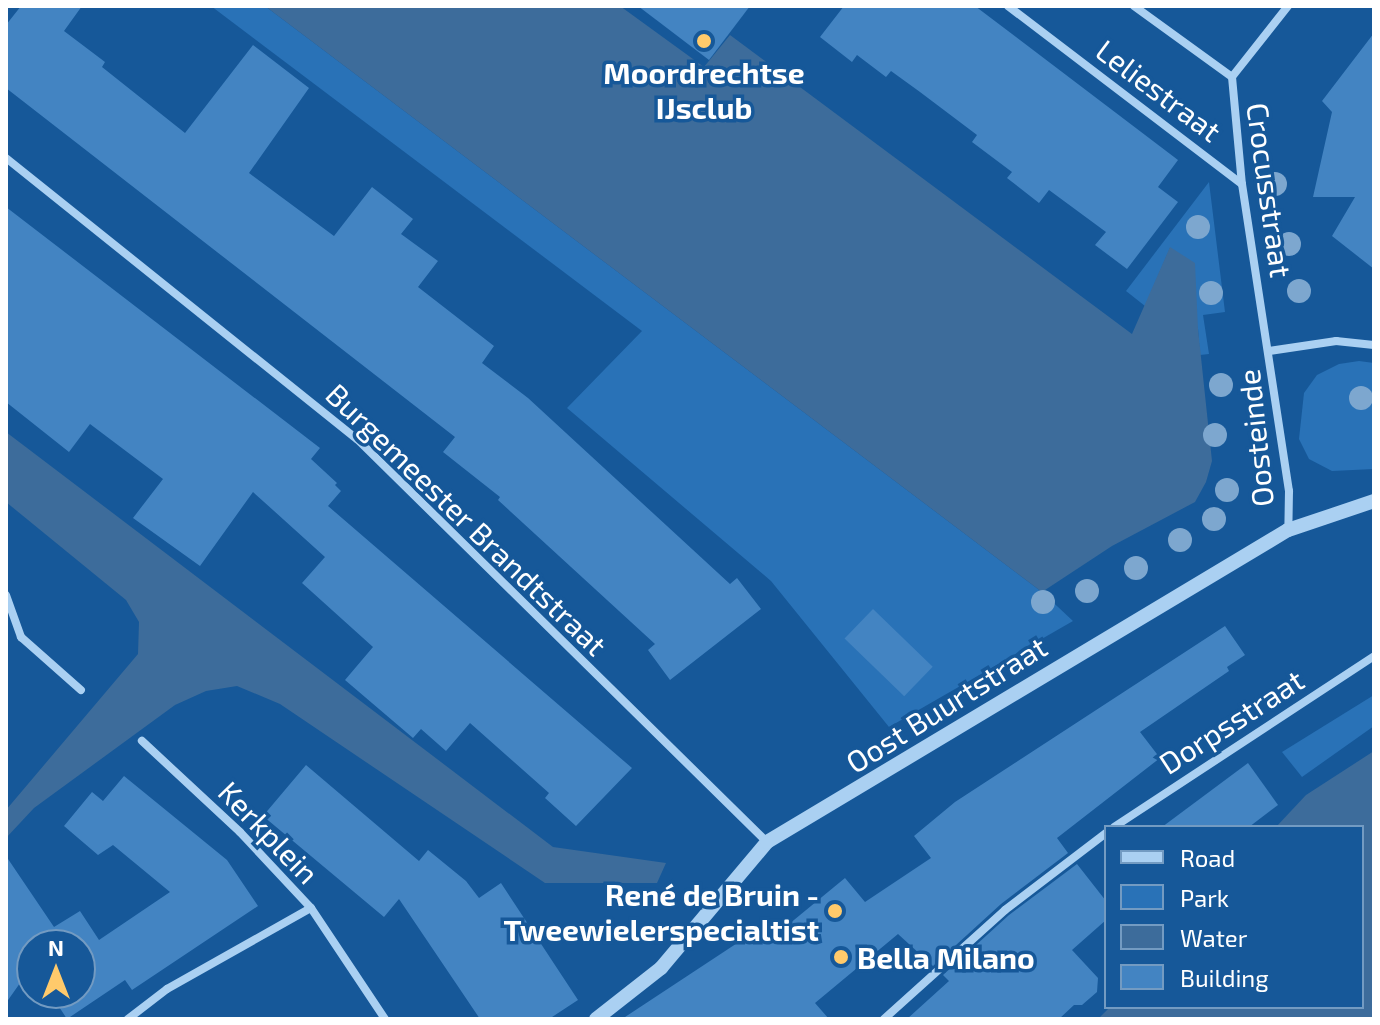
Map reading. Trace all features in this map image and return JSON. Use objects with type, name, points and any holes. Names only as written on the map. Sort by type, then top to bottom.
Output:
[{"type":"street","name":"Leliestraat","points":[[1008,6],[1242,184]]},
{"type":"street","name":"Leliestraat","points":[[1134,6],[1232,77]]},
{"type":"street","name":"Crocusstraat","points":[[1269,351],[1242,184],[1232,77],[1288,6]]},
{"type":"street","name":"Burgemeester Brandtstraat","points":[[6,158],[357,439],[767,842]]},
{"type":"street","name":"Oosteinde","points":[[1288,530],[1289,491],[1269,351],[1336,341],[1374,345]]},
{"type":"street","name":"Oost Buurtstraat","points":[[596,1019],[661,968],[767,842],[1288,530],[1374,501]]},
{"type":"street","points":[[6,595],[21,637],[81,690]]},
{"type":"street","name":"Dorpsstraat","points":[[1117,825],[1374,656]]},
{"type":"street","name":"Kerkplein","points":[[128,1019],[167,989],[311,908],[240,832],[142,741]]},
{"type":"street","points":[[884,1019],[1005,910],[1104,835]]},
{"type":"street","points":[[311,908],[385,1019]]},
{"type":"green space","points":[[211,6],[265,6],[1042,592],[1073,621],[889,727],[771,581],[567,408],[642,331]]},
{"type":"green space","points":[[1209,182],[1225,312],[1203,315],[1209,354],[1200,355],[1198,329],[1170,248],[1145,306],[1126,291]]},
{"type":"green space","points":[[1359,361],[1374,363],[1374,469],[1332,471],[1309,459],[1299,439],[1304,393],[1317,375],[1339,364]]},
{"type":"green space","points":[[1374,695],[1374,726],[1302,777],[1282,752]]},
{"type":"water","name":"Moordrechtse IJsclub","points":[[265,6],[620,6],[704,67],[730,35],[1132,334],[1170,247],[1195,263],[1198,329],[1212,461],[1206,482],[1195,502],[1112,546],[1042,592]]},
{"type":"water","points":[[6,432],[553,847],[666,863],[657,883],[545,883],[280,704],[237,686],[206,691],[175,705],[34,808],[6,838],[6,810],[138,654],[139,622],[126,600],[6,502]]},
{"type":"water","points":[[1374,751],[1374,1019],[1098,1019],[1108,1009],[1364,1009],[1364,825],[1278,825],[1306,795]]},
{"type":"building","points":[[21,6],[82,6],[64,31],[105,62],[102,67],[185,133],[253,45],[309,88],[249,173],[334,236],[372,187],[413,219],[401,234],[438,261],[418,287],[494,346],[482,363],[528,398],[730,584],[737,578],[761,609],[670,680],[648,650],[655,644],[498,500],[500,497],[443,452],[455,437],[6,88],[6,25]]},
{"type":"building","name":"Moordrechtse IJsclub","points":[[638,6],[750,6],[709,60]]},
{"type":"building","points":[[844,6],[975,6],[1178,160],[1158,187],[1178,202],[1127,269],[1095,245],[1106,232],[1049,190],[1039,203],[1007,178],[1012,172],[972,142],[977,135],[891,71],[886,77],[857,55],[852,62],[820,37]]},
{"type":"building","points":[[1374,33],[1374,269],[1332,236],[1355,197],[1313,197],[1332,112],[1322,101]]},
{"type":"building","points":[[6,207],[320,448],[311,459],[337,483],[335,485],[341,491],[328,506],[632,768],[576,826],[545,798],[549,793],[470,723],[446,751],[421,729],[413,738],[345,680],[373,647],[302,583],[325,557],[253,492],[200,566],[133,518],[163,479],[90,424],[69,452],[6,402]]},
{"type":"building","points":[[873,609],[933,667],[904,696],[845,638]]},
{"type":"building","points":[[1225,626],[1245,655],[1227,667],[1229,671],[1140,732],[1160,758],[1057,838],[1068,853],[1001,904],[933,966],[898,934],[815,1003],[829,1019],[622,1019],[757,930],[766,943],[845,878],[865,902],[931,858],[914,836],[955,802]]},
{"type":"building","points":[[1248,763],[1278,805],[1252,825],[1165,825]]},
{"type":"building","points":[[306,765],[419,861],[428,850],[466,881],[479,898],[501,883],[578,1000],[549,1019],[480,1019],[399,899],[384,917],[263,816]]},
{"type":"building","points":[[124,776],[227,860],[258,906],[132,990],[125,980],[96,1000],[96,935],[99,940],[170,892],[113,845],[98,855],[64,826],[92,792],[103,801]]},
{"type":"building","points":[[6,856],[54,927],[80,911],[92,929],[16,929],[16,989],[6,1003]]},
{"type":"building","points":[[1077,864],[1104,898],[1104,922],[1072,950],[1098,978],[1097,992],[1082,1005],[1074,1005],[1059,1019],[907,1019],[949,981],[943,975],[1009,915]]},
{"type":"building","points":[[60,1009],[82,1009],[67,1019]]},
{"type":"place","name":"Moordrechtse IJsclub","points":[[704,41]]},
{"type":"place","name":"René de Bruin - Tweewielerspecialtist","points":[[835,911]]},
{"type":"place","name":"Bella Milano","points":[[841,957]]}]
